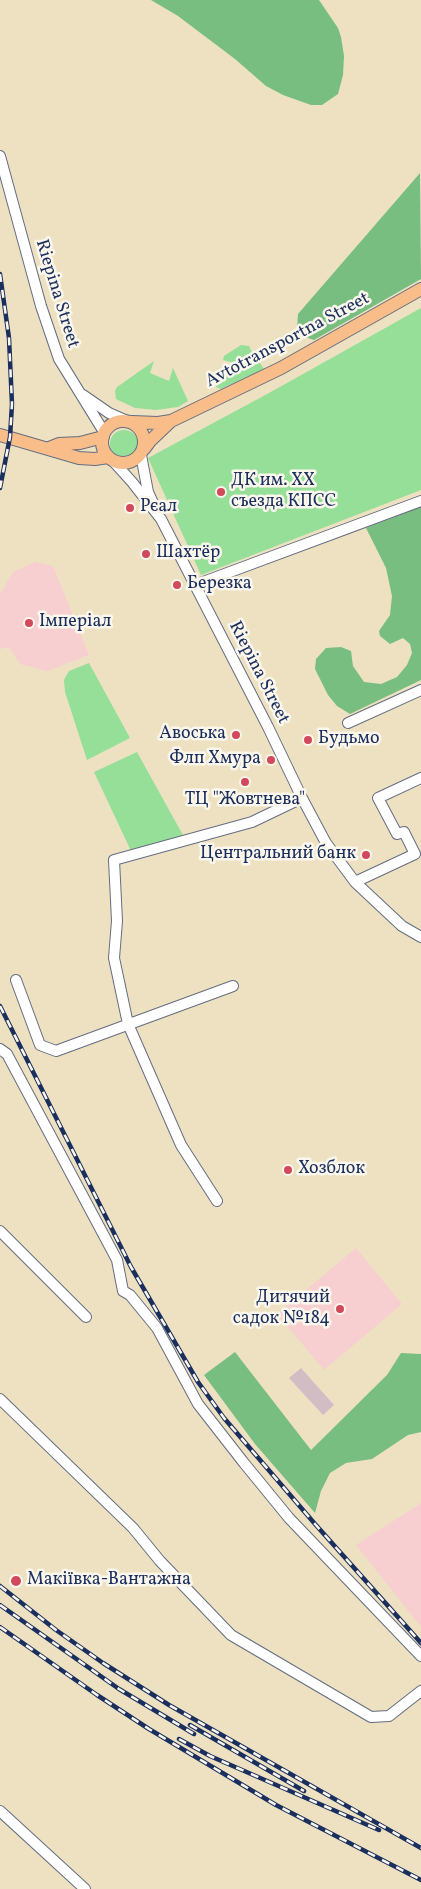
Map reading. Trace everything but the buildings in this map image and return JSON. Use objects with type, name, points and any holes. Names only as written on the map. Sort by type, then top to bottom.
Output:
[{"type":"main road","name":"Avtotransportna Street","points":[[171,421],[281,368],[421,289]]},
{"type":"main road","points":[[47,449],[59,444],[80,443],[103,435],[113,423],[129,421],[158,423],[171,421]]},
{"type":"main road","points":[[129,421],[141,428],[145,438],[142,452]]},
{"type":"main road","points":[[0,435],[79,458],[111,459],[123,463],[133,461],[171,421]]},
{"type":"main road","points":[[103,435],[103,449],[111,459]]},
{"type":"street","name":"Riepina Street","points":[[0,156],[41,306],[59,359],[103,435]]},
{"type":"street","points":[[77,389],[87,399],[109,414],[129,421]]},
{"type":"street","points":[[142,452],[148,492],[161,520]]},
{"type":"street","name":"Riepina Street","points":[[111,459],[132,482],[161,520],[326,843],[356,882],[402,926],[421,937]]},
{"type":"street","points":[[195,585],[421,501]]},
{"type":"street","points":[[348,723],[420,693]]},
{"type":"street","points":[[356,882],[415,854],[404,832],[397,834],[378,798],[421,778]]},
{"type":"street","points":[[218,1201],[181,1145],[128,1025],[114,958],[117,921],[114,860],[252,822],[302,798]]},
{"type":"street","points":[[16,980],[40,1045],[56,1051],[233,986]]},
{"type":"street","points":[[0,1049],[7,1054],[117,1260],[123,1291],[130,1295],[157,1328],[198,1404],[289,1518],[421,1656]]},
{"type":"street","points":[[0,1231],[86,1316]]},
{"type":"street","points":[[0,1400],[133,1528],[160,1561],[232,1634],[371,1717],[389,1716],[421,1691]]},
{"type":"street","points":[[0,1811],[85,1889]]},
{"type":"shaded area","points":[[35,562],[53,566],[89,655],[47,671],[20,664],[9,647],[0,649],[0,594],[13,572]]},
{"type":"shaded area","name":"Дитячий садок №184","points":[[356,1248],[402,1304],[324,1370],[277,1314]]},
{"type":"shaded area","points":[[301,1368],[334,1405],[323,1415],[289,1378]]},
{"type":"shaded area","points":[[421,1503],[421,1627],[356,1545]]},
{"type":"green space","points":[[151,0],[319,0],[338,28],[341,37],[344,56],[343,75],[338,94],[322,105],[311,105],[283,95],[266,86],[235,59],[178,16]]},
{"type":"green space","points":[[420,173],[421,279],[314,340],[302,336],[297,328],[298,314]]},
{"type":"green space","points":[[421,308],[421,490],[201,575],[148,458]]},
{"type":"green space","points":[[241,345],[249,346],[254,356],[253,359],[238,364],[223,360],[224,356]]},
{"type":"green space","points":[[154,361],[150,373],[169,381],[173,368],[188,401],[178,407],[156,410],[135,408],[116,399],[115,391],[117,387]]},
{"type":"green space","points":[[255,363],[260,363],[264,369],[221,389],[216,387],[219,380]]},
{"type":"green space","points":[[124,430],[134,434],[138,444],[134,454],[124,458],[114,454],[110,444],[114,434]]},
{"type":"green space","points":[[421,507],[421,680],[350,714],[337,706],[328,695],[315,669],[316,659],[326,648],[341,647],[351,651],[353,666],[364,682],[381,684],[397,677],[407,665],[412,653],[410,644],[403,638],[390,644],[380,636],[379,631],[390,615],[392,596],[386,568],[366,528]]},
{"type":"green space","points":[[89,663],[130,738],[87,760],[65,692],[64,680],[69,671]]},
{"type":"green space","points":[[137,752],[184,837],[131,851],[94,772]]},
{"type":"green space","points":[[235,1352],[311,1450],[387,1375],[401,1353],[421,1354],[421,1432],[408,1435],[372,1459],[346,1463],[330,1473],[321,1491],[315,1513],[255,1444],[204,1375]]},
{"type":"railway","points":[[0,274],[9,338],[12,404],[10,437],[0,488]]},
{"type":"railway","points":[[0,1006],[131,1267],[198,1382],[224,1418],[421,1643]]},
{"type":"railway","points":[[0,1586],[56,1630],[103,1663],[169,1705],[421,1848]]},
{"type":"railway","points":[[0,1605],[119,1689],[194,1734]]},
{"type":"railway","points":[[0,1627],[149,1729],[276,1805],[421,1880]]},
{"type":"railway","points":[[190,1725],[304,1791]]},
{"type":"railway","points":[[179,1739],[210,1756],[379,1830]]},
{"type":"place","name":"ДК им. XX съезда КПСС","points":[[221,492]]},
{"type":"place","name":"Рєал","points":[[130,508]]},
{"type":"place","name":"Шахтёр","points":[[146,554]]},
{"type":"place","name":"Березка","points":[[177,585]]},
{"type":"place","name":"Імперіал","points":[[29,623]]},
{"type":"place","name":"Авоська","points":[[236,735]]},
{"type":"place","name":"Будьмо","points":[[308,740]]},
{"type":"place","name":"Флп Хмура","points":[[271,760]]},
{"type":"place","name":"ТЦ \"Жовтнева\"","points":[[245,782]]},
{"type":"place","name":"Центральний банк","points":[[366,855]]},
{"type":"place","name":"Хозблок","points":[[288,1170]]},
{"type":"place","name":"Дитячий садок №184","points":[[340,1309]]},
{"type":"place","name":"Макіївка-Вантажна","points":[[16,1581]]}]
